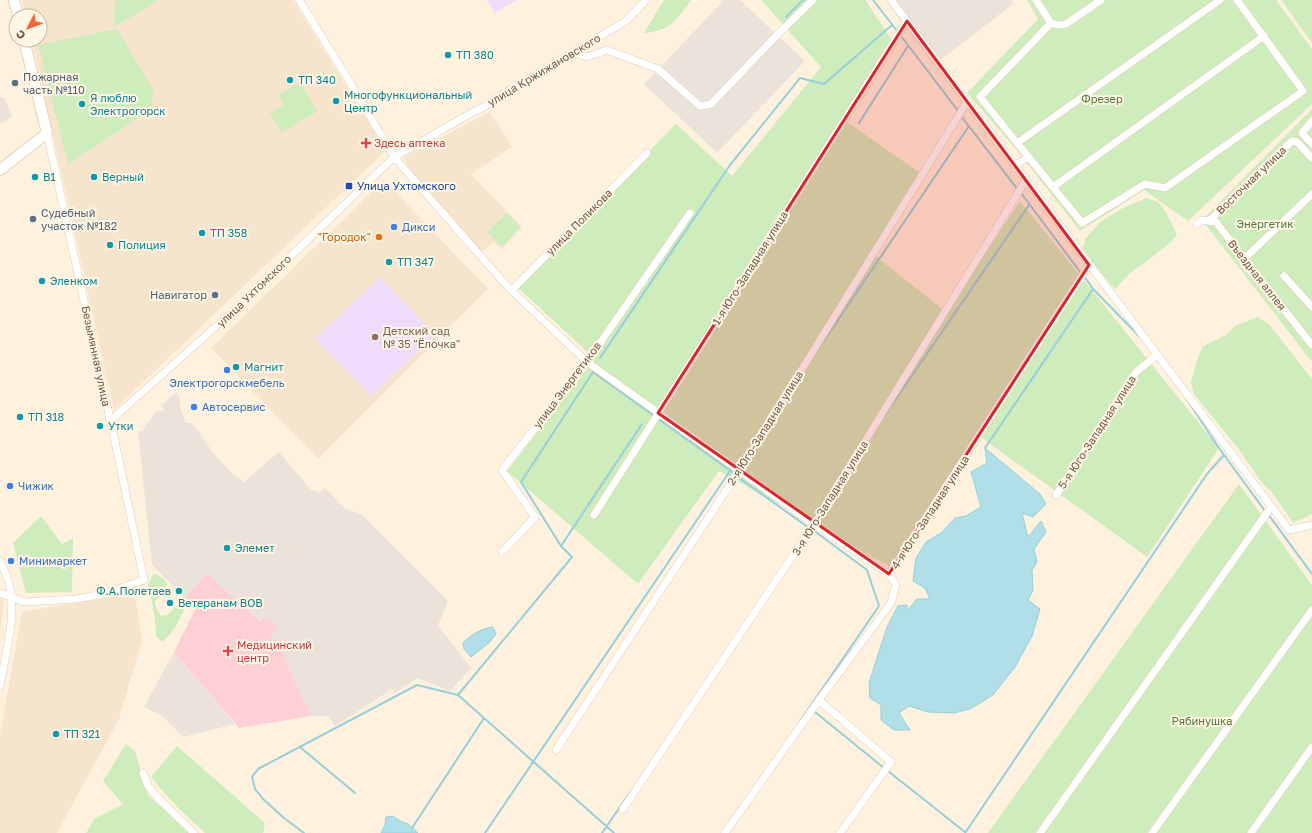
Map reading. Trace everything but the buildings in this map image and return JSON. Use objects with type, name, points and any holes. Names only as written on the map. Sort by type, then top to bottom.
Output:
[{"type":"street","points":[[299,0],[394,157],[512,290],[587,362],[814,524],[889,574]]},
{"type":"street","name":"улица Кржижановского","points":[[394,157],[472,112],[484,107],[496,98],[626,20],[646,0]]},
{"type":"street","points":[[573,52],[587,57],[607,50],[658,69],[700,106],[711,104],[813,0]]},
{"type":"street","points":[[891,0],[1289,530],[1312,524]]},
{"type":"street","points":[[1036,0],[1051,23],[1058,25],[1066,24],[1101,0]]},
{"type":"street","points":[[1017,142],[1220,0]]},
{"type":"street","points":[[1051,23],[980,97],[1082,222],[1146,184],[1165,188],[1303,91],[1237,0]]},
{"type":"street","name":"1-я Юго-Западная улица","points":[[594,515],[907,21]]},
{"type":"street","points":[[1053,187],[1264,36]]},
{"type":"street","points":[[0,170],[47,133],[26,48]]},
{"type":"street","name":"2-я Юго-Западная улица","points":[[556,750],[739,471],[968,102]]},
{"type":"street","points":[[1312,121],[1302,133],[1312,144]]},
{"type":"street","name":"Безымянная улица","points":[[11,597],[24,602],[76,599],[102,594],[144,580],[47,133]]},
{"type":"street","name":"Восточная улица","points":[[1209,221],[1292,141],[1298,142],[1312,158]]},
{"type":"street","name":"улица Поликова","points":[[512,290],[647,153]]},
{"type":"street","name":"улица Ухтомского","points":[[110,421],[241,304],[394,157]]},
{"type":"street","points":[[1015,165],[1029,157]]},
{"type":"street","name":"3-я Юго-Западная улица","points":[[623,808],[814,524],[1026,180]]},
{"type":"street","points":[[1244,259],[1312,194]]},
{"type":"street","name":"улица Энергетиков","points":[[502,552],[535,517],[502,470],[587,362],[690,213]]},
{"type":"street","points":[[1197,224],[1202,220],[1209,221]]},
{"type":"street","name":"Въездная аллея","points":[[1209,221],[1216,222],[1312,345]]},
{"type":"street","name":"4-я Юго-Западная улица","points":[[725,833],[820,700],[892,603],[896,585],[889,574],[1090,265]]},
{"type":"street","points":[[1284,276],[1312,307]]},
{"type":"street","name":"5-я Юго-Западная улица","points":[[1056,495],[1136,372],[1157,354]]},
{"type":"street","points":[[1040,833],[1271,507]]},
{"type":"street","points":[[0,561],[10,586],[11,597],[11,620],[4,645],[0,686]]},
{"type":"street","points":[[0,593],[11,597]]},
{"type":"street","points":[[1152,833],[1312,610]]},
{"type":"street","points":[[820,700],[891,762],[840,833]]},
{"type":"street","points":[[1251,833],[1312,748]]},
{"type":"street","points":[[143,773],[148,786],[161,801],[194,833]]},
{"type":"highlighted area","points":[[907,21],[1089,265],[889,574],[658,413]]},
{"type":"shaded area","points":[[22,0],[293,0],[386,150],[114,410],[34,48],[48,48],[48,8],[24,8]]},
{"type":"shaded area","points":[[487,0],[516,0],[495,13]]},
{"type":"shaded area","points":[[724,0],[740,0],[805,61],[717,153],[644,84]]},
{"type":"shaded area","points":[[895,0],[1011,0],[1014,3],[941,60]]},
{"type":"shaded area","points":[[0,97],[4,97],[12,116],[0,124]]},
{"type":"shaded area","points":[[490,112],[512,147],[471,174],[522,227],[502,249],[493,242],[481,253],[412,173],[403,157]]},
{"type":"shaded area","points":[[384,180],[488,289],[318,459],[211,348]]},
{"type":"shaded area","name":"Детский сад № 35 \"Ёлочка\"","points":[[380,277],[435,335],[371,396],[315,339]]},
{"type":"shaded area","points":[[176,392],[180,399],[180,408],[186,423],[192,423],[215,455],[231,473],[244,482],[279,452],[311,490],[320,492],[325,488],[345,509],[361,514],[448,601],[438,625],[471,668],[450,691],[417,678],[395,693],[392,689],[335,726],[328,716],[311,716],[279,646],[270,637],[267,617],[262,622],[207,573],[185,598],[152,565],[138,431],[142,431],[157,411],[164,411],[162,405]]},
{"type":"shaded area","name":"Медицинский центр","points":[[207,573],[261,622],[267,617],[278,629],[270,637],[279,646],[311,716],[239,728],[174,652],[196,608],[185,598]]},
{"type":"shaded area","points":[[135,593],[142,640],[119,719],[57,833],[0,833],[0,735],[22,612]]},
{"type":"shaded area","points":[[0,599],[4,600],[0,632]]},
{"type":"shaded area","points":[[174,652],[235,724],[183,737],[161,715],[144,707]]},
{"type":"green space","points":[[115,0],[159,0],[114,27]]},
{"type":"green space","points":[[664,0],[691,0],[677,19],[667,27],[653,32],[644,33]]},
{"type":"green space","points":[[761,0],[865,0],[894,43],[847,122],[923,175],[873,254],[946,312],[1020,201],[1219,448],[1147,557],[982,438],[896,570],[719,471],[638,584],[507,471],[595,359],[516,286],[676,124],[732,176],[821,67]]},
{"type":"green space","name":"Фрезер","points":[[1027,0],[1276,0],[1312,49],[1312,104],[1188,221],[1144,190],[1080,231],[1016,149],[967,93],[1038,19]]},
{"type":"green space","points":[[1281,0],[1312,0],[1312,43]]},
{"type":"green space","points":[[117,29],[153,89],[152,109],[68,164],[39,48],[48,48],[48,43]]},
{"type":"green space","points":[[300,82],[317,111],[282,133],[270,113],[284,105],[278,95]]},
{"type":"green space","name":"Энергетик","points":[[1312,109],[1312,362],[1202,220]]},
{"type":"green space","points":[[1146,198],[1158,202],[1166,212],[1177,235],[1169,244],[1129,274],[1115,289],[1082,251],[1085,239],[1101,221],[1123,208]]},
{"type":"green space","points":[[507,213],[520,227],[502,247],[487,232]]},
{"type":"green space","points":[[1258,317],[1269,324],[1312,379],[1312,514],[1293,523],[1272,492],[1262,483],[1240,451],[1194,394],[1191,382],[1198,357],[1203,346],[1226,335],[1235,326]]},
{"type":"green space","name":"Рябинушка","points":[[1239,484],[1312,585],[1312,833],[988,833]]},
{"type":"green space","points":[[41,516],[62,544],[73,538],[72,592],[26,593],[13,543]]},
{"type":"green space","points":[[156,574],[164,579],[167,584],[165,590],[155,602],[156,608],[161,616],[167,615],[181,602],[186,605],[175,628],[163,642],[156,637],[154,611],[147,587],[153,575]]},
{"type":"green space","points":[[126,744],[135,751],[148,795],[189,833],[86,833],[94,819],[123,804],[103,781]]},
{"type":"green space","points":[[177,746],[265,823],[263,833],[205,833],[176,806],[151,777]]},
{"type":"water","points":[[985,448],[1040,494],[1046,504],[1033,517],[1022,513],[1028,537],[1041,521],[1046,532],[1034,549],[1037,562],[1032,570],[1033,590],[1028,600],[1040,609],[1032,636],[1015,667],[993,695],[970,709],[954,713],[928,712],[909,706],[899,713],[910,730],[894,730],[881,720],[881,705],[870,698],[869,683],[887,627],[898,606],[907,605],[907,611],[917,599],[930,599],[925,588],[913,581],[916,558],[926,542],[941,533],[955,518],[966,516],[981,507],[971,472],[987,463]]},
{"type":"water","points":[[493,627],[496,634],[490,642],[471,657],[464,649],[463,643],[477,632]]},
{"type":"water","points":[[393,816],[408,824],[418,833],[381,833],[385,825],[386,817]]},
{"type":"waterway","points":[[786,17],[803,0]]},
{"type":"waterway","points":[[873,0],[898,32]]},
{"type":"waterway","points":[[600,358],[730,165],[800,78],[824,84],[892,25]]},
{"type":"waterway","points":[[901,36],[959,112]]},
{"type":"waterway","points":[[859,123],[908,46]]},
{"type":"waterway","points":[[961,116],[1018,190]]},
{"type":"waterway","points":[[815,354],[969,126]]},
{"type":"waterway","points":[[1021,193],[1081,273]]},
{"type":"waterway","points":[[885,415],[1029,205]]},
{"type":"waterway","points":[[1084,276],[1093,289],[1140,337]]},
{"type":"waterway","points":[[985,448],[1093,289]]},
{"type":"waterway","points":[[713,333],[717,328]]},
{"type":"waterway","points":[[458,695],[572,557],[561,546],[521,482],[593,372],[735,474]]},
{"type":"waterway","points":[[1186,398],[1219,448],[1265,511]]},
{"type":"waterway","points":[[561,546],[642,424]]},
{"type":"waterway","points":[[965,833],[1207,474],[1224,455]]},
{"type":"waterway","points":[[485,833],[730,471]]},
{"type":"waterway","points":[[738,477],[809,528]]},
{"type":"waterway","points":[[1268,514],[1312,574]]},
{"type":"waterway","points":[[800,721],[879,606],[867,570],[813,530]]},
{"type":"waterway","points":[[304,833],[284,818],[263,799],[255,789],[252,777],[258,769],[417,685],[458,695],[614,833]]},
{"type":"waterway","points":[[815,712],[884,768]]},
{"type":"waterway","points":[[412,828],[484,718]]},
{"type":"waterway","points":[[300,747],[355,793]]},
{"type":"waterway","points":[[888,771],[965,832]]},
{"type":"waterway","points":[[602,833],[631,791]]},
{"type":"place","name":"ТП 380","points":[[448,55]]},
{"type":"place","name":"ТП 340","points":[[290,80]]},
{"type":"place","name":"Пожарная часть №110","points":[[15,83]]},
{"type":"place","name":"Многофункциональный Центр","points":[[336,101]]},
{"type":"place","name":"Я люблю Электрогорск","points":[[82,104]]},
{"type":"place","name":"Здесь аптека","points":[[366,143]]},
{"type":"place","name":"B1","points":[[35,177]]},
{"type":"place","name":"Верный","points":[[94,177]]},
{"type":"place","name":"Улица Ухтомского","points":[[349,186]]},
{"type":"place","name":"Судебный участок №182","points":[[33,219]]},
{"type":"place","name":"Дикси","points":[[394,227]]},
{"type":"place","name":"ТП 358","points":[[202,233]]},
{"type":"place","name":"\"Городок\"","points":[[379,237]]},
{"type":"place","name":"Полиция","points":[[110,245]]},
{"type":"place","name":"ТП 347","points":[[389,262]]},
{"type":"place","name":"Эленком","points":[[42,281]]},
{"type":"place","name":"Навигатор","points":[[215,295]]},
{"type":"place","name":"Детский сад № 35 \"Ёлочка\"","points":[[375,337]]},
{"type":"place","name":"Магнит","points":[[236,367]]},
{"type":"place","name":"Электрогорскмебель","points":[[227,370]]},
{"type":"place","name":"Автосервис","points":[[194,407]]},
{"type":"place","name":"ТП 318","points":[[20,417]]},
{"type":"place","name":"Утки","points":[[100,426]]},
{"type":"place","name":"Чижик","points":[[10,486]]},
{"type":"place","name":"Элемет","points":[[227,548]]},
{"type":"place","name":"Минимаркет","points":[[11,561]]},
{"type":"place","name":"Ф.А.Полетаев","points":[[179,591]]},
{"type":"place","name":"Ветеранам ВОВ","points":[[170,603]]},
{"type":"place","name":"Медицинский центр","points":[[228,651]]},
{"type":"place","name":"ТП 321","points":[[56,734]]}]
